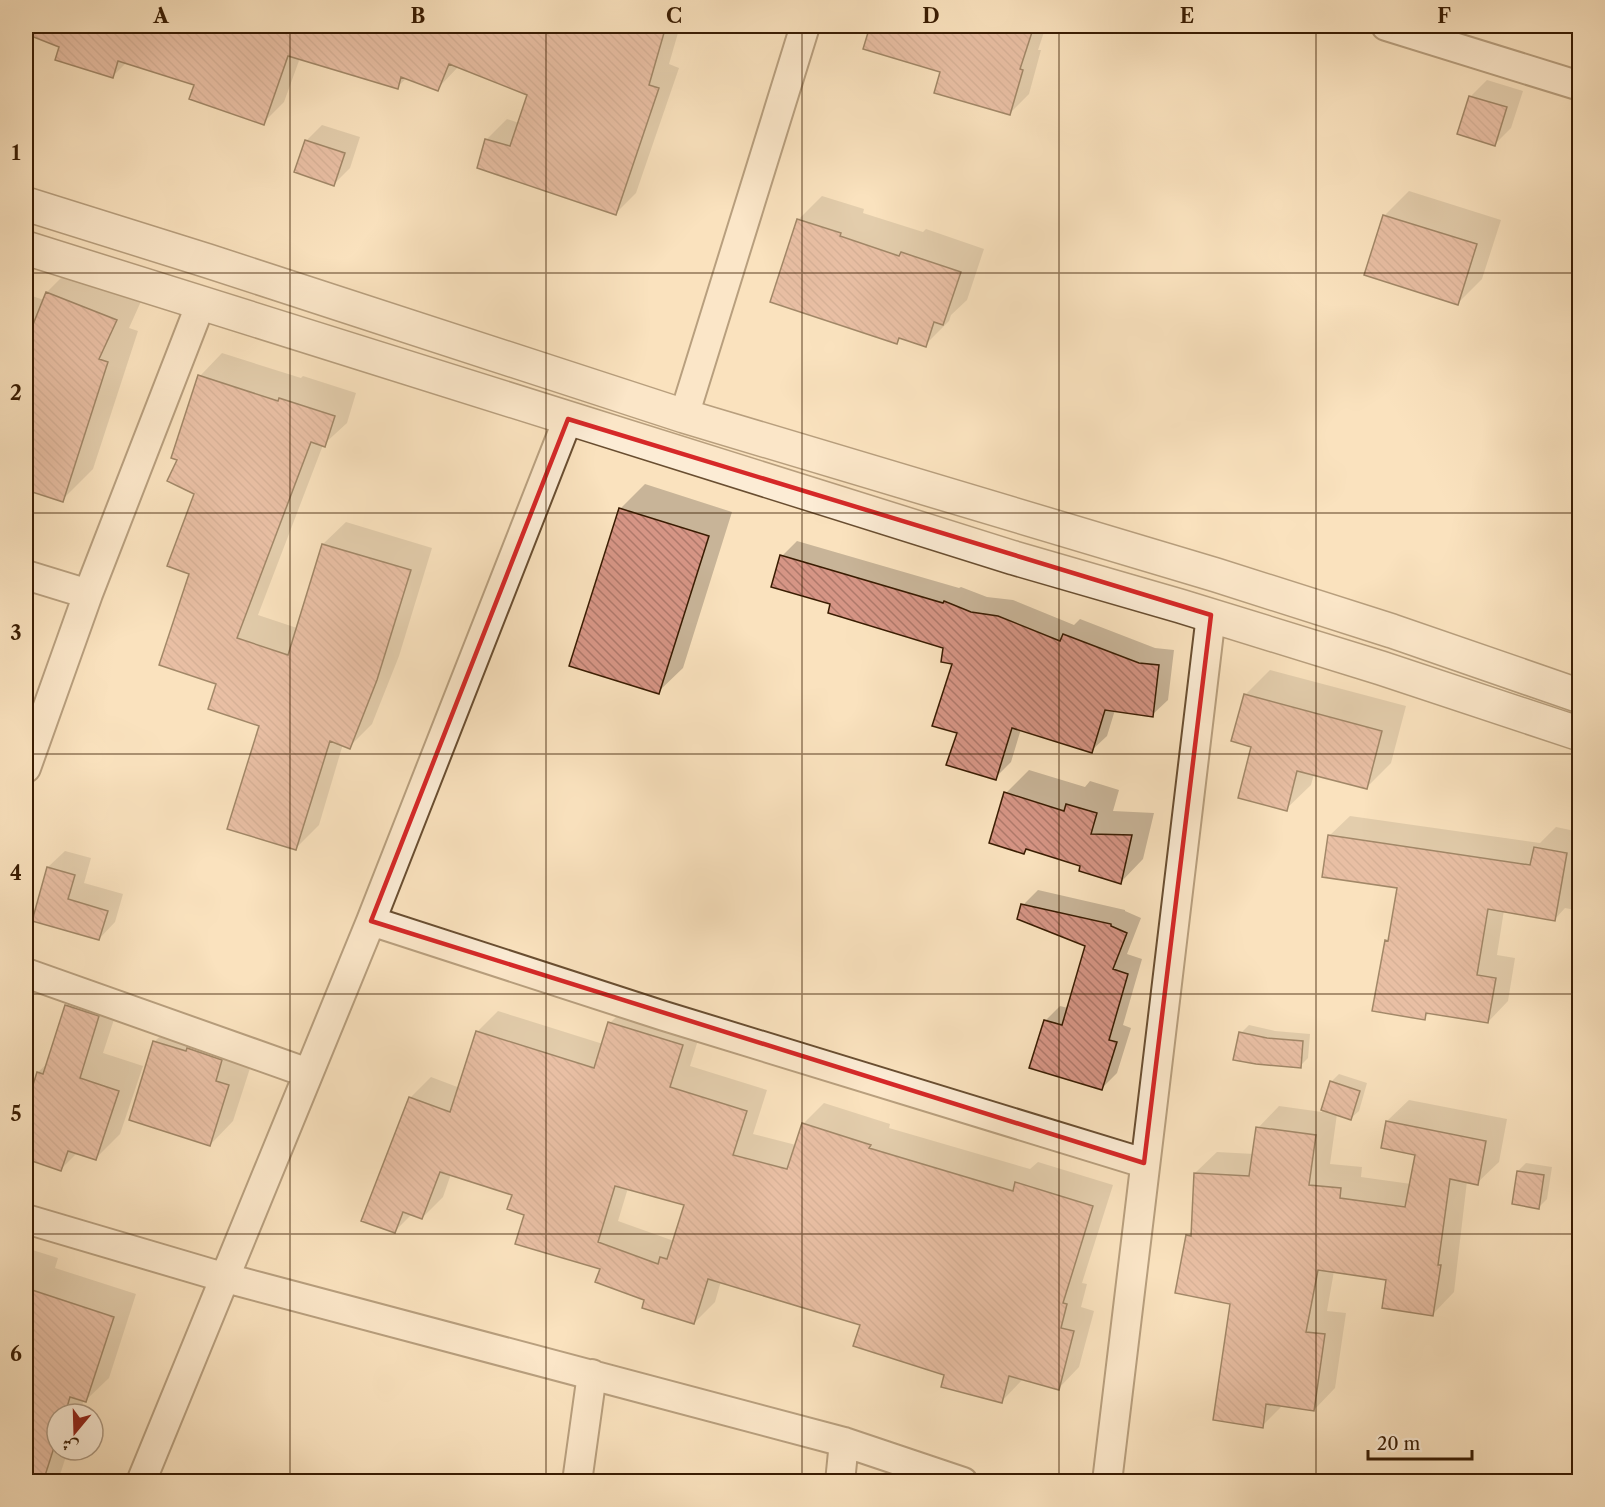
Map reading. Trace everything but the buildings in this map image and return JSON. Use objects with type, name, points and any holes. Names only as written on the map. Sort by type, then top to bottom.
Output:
[{"type":"street","points":[[684,416],[805,26]]},
{"type":"street","points":[[1386,26],[1580,86]]},
{"type":"street","points":[[26,204],[684,416],[1216,575],[1392,631],[1580,696]]},
{"type":"street","points":[[26,248],[1014,558],[1211,615],[1381,668],[1580,734]]},
{"type":"street","points":[[26,768],[88,594],[201,303]]},
{"type":"street","points":[[141,1482],[371,921],[568,419]]},
{"type":"street","points":[[26,575],[88,594]]},
{"type":"street","points":[[1107,1482],[1211,615]]},
{"type":"street","points":[[371,921],[664,1016],[1144,1163]]},
{"type":"street","points":[[26,973],[308,1073]]},
{"type":"street","points":[[26,1219],[226,1278],[844,1442],[963,1482]]},
{"type":"street","points":[[577,1482],[592,1374]]},
{"type":"street","points":[[840,1482],[844,1442]]},
{"type":"highlighted area","points":[[568,419],[1211,615],[1144,1163],[371,921]]}]
